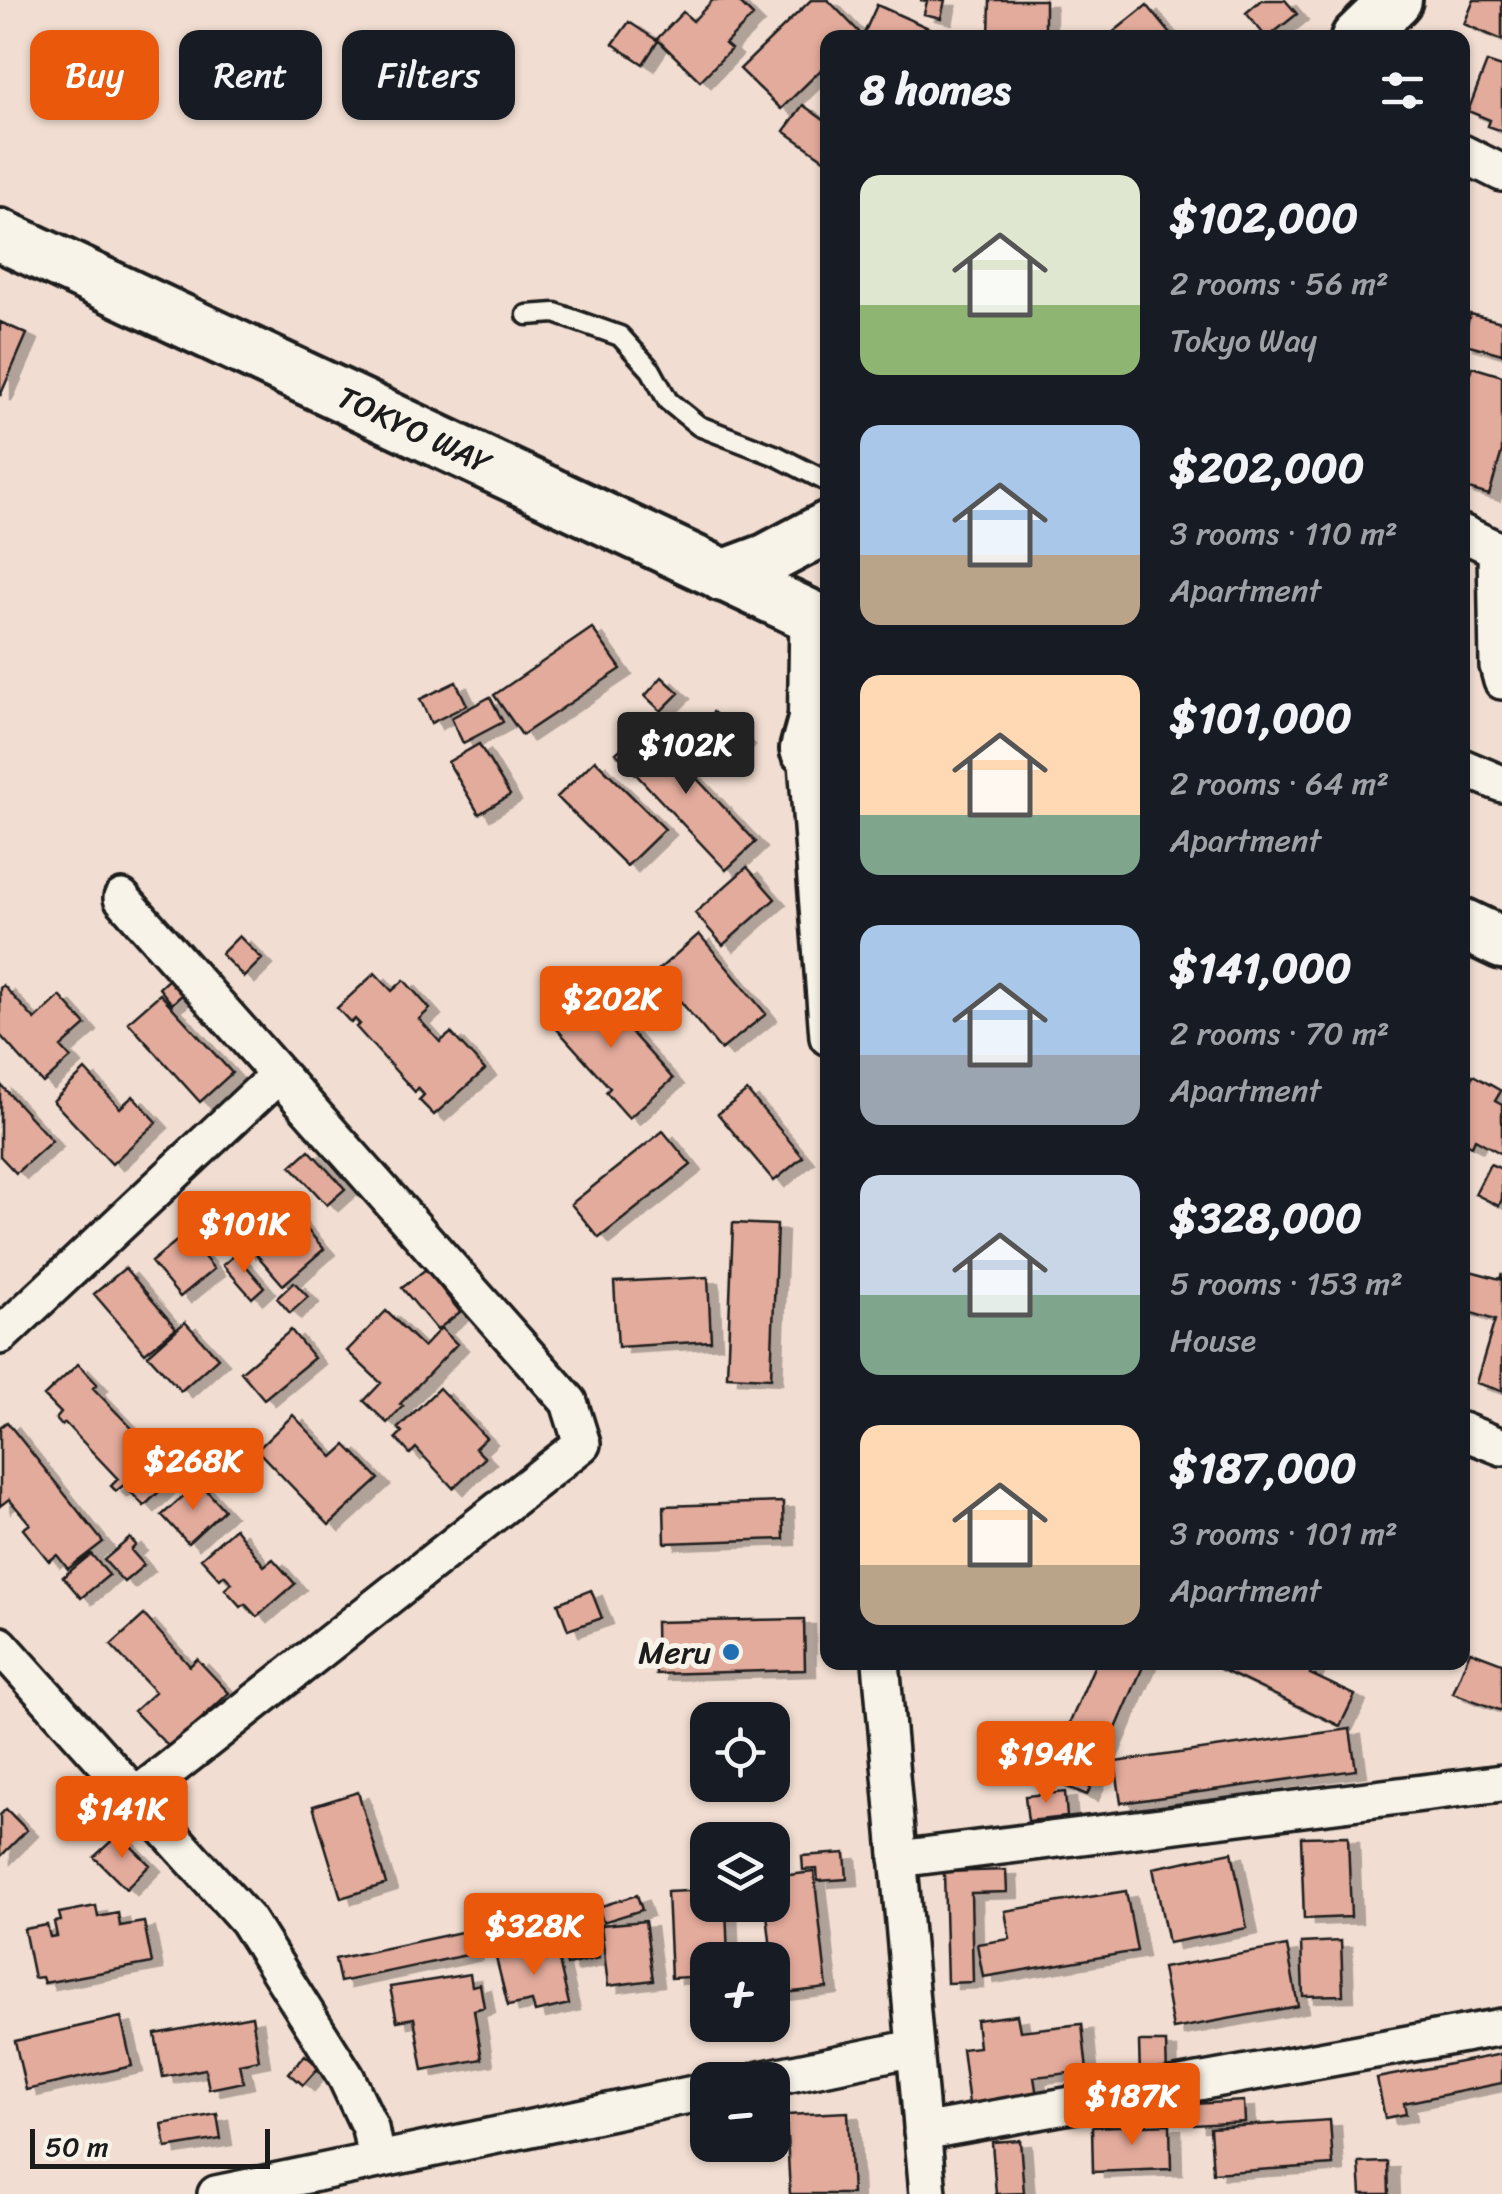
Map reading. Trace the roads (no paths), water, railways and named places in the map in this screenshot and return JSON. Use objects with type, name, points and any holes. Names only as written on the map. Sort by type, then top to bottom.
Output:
[{"type":"main road","points":[[1365,30],[1396,0]]},
{"type":"main road","name":"TOKYO WAY","points":[[5,244],[818,619]]},
{"type":"main road","points":[[723,576],[766,560],[820,531]]},
{"type":"main road","points":[[806,749],[820,703]]},
{"type":"main road","points":[[1470,928],[1502,943]]},
{"type":"street","points":[[1470,158],[1502,173]]},
{"type":"street","points":[[1470,537],[1499,550],[1498,666],[1502,682]]},
{"type":"street","points":[[818,619],[806,749],[820,932]]},
{"type":"street","points":[[1470,770],[1502,784]]},
{"type":"street","points":[[122,898],[569,1402],[582,1444],[138,1795]]},
{"type":"street","points":[[0,1336],[277,1076]]},
{"type":"street","points":[[1470,1435],[1502,1447]]},
{"type":"street","points":[[0,1645],[247,1920],[346,2078],[370,2128],[376,2159]]},
{"type":"street","points":[[882,1670],[928,2194]]},
{"type":"street","points":[[898,1859],[1502,1783]]},
{"type":"street","points":[[922,2132],[1502,2027]]},
{"type":"street","points":[[790,2074],[914,2048]]},
{"type":"street","points":[[216,2194],[690,2095]]},
{"type":"lane","points":[[527,315],[555,313],[620,336],[652,370],[668,400],[699,426],[778,456],[820,478]]},
{"type":"place","name":"Meru","points":[[731,1652]]}]
